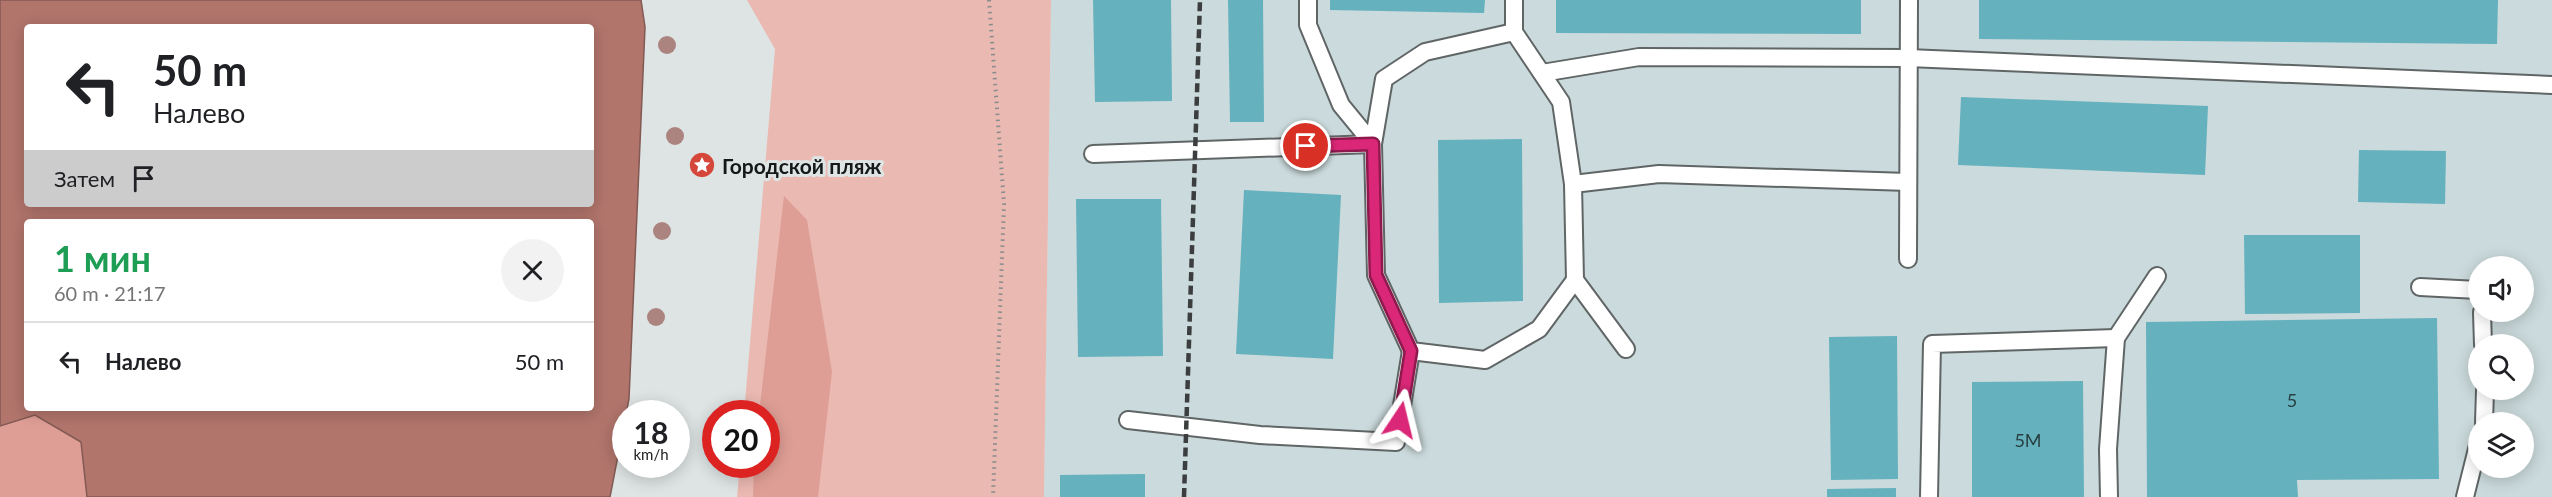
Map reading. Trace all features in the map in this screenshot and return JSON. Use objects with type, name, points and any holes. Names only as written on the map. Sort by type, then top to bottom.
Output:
[{"type":"lane","points":[[1308,0],[1308,25],[1341,105],[1373,144]]},
{"type":"lane","points":[[1514,0],[1514,32],[1561,102],[1574,184],[1575,280],[1626,349]]},
{"type":"lane","points":[[1908,259],[1909,0]]},
{"type":"lane","points":[[1128,420],[1260,435],[1396,442],[1411,351],[1376,275],[1373,144],[1384,79],[1425,52],[1514,32]]},
{"type":"lane","points":[[1542,73],[1639,57],[1908,58],[2552,85]]},
{"type":"lane","points":[[1093,154],[1373,144]]},
{"type":"lane","points":[[1574,184],[1659,174],[1908,182]]},
{"type":"lane","points":[[2109,497],[2108,449],[2116,338],[2157,276]]},
{"type":"lane","points":[[1411,351],[1485,360],[1539,329],[1575,280]]},
{"type":"lane","points":[[2420,287],[2468,289]]},
{"type":"lane","points":[[1929,497],[1932,344],[2116,338]]},
{"type":"lane","points":[[2465,497],[2470,478]]},
{"type":"path","points":[[989,0],[1004,204],[993,497]]},
{"type":"shaded area","points":[[0,0],[641,0],[645,27],[629,399],[612,400],[614,478],[610,497],[87,497],[81,442],[35,415],[0,426]]},
{"type":"shaded area","points":[[747,0],[1051,0],[1044,497],[737,497],[739,478],[780,478],[780,400],[745,400],[775,49]]},
{"type":"shaded area","points":[[1051,0],[2552,0],[2552,497],[1044,497]]},
{"type":"shaded area","points":[[784,196],[807,220],[832,372],[818,497],[753,497],[754,478],[780,478],[780,400],[761,400]]},
{"type":"shaded area","points":[[35,415],[81,442],[87,497],[0,497],[0,426]]},
{"type":"building","points":[[1093,0],[1171,0],[1172,101],[1095,102]]},
{"type":"building","points":[[1228,0],[1263,0],[1264,122],[1230,122]]},
{"type":"building","points":[[1330,0],[1485,0],[1484,13],[1330,10]]},
{"type":"building","points":[[1556,0],[1861,0],[1861,34],[1556,33]]},
{"type":"building","points":[[1979,0],[2498,0],[2497,44],[1979,39]]},
{"type":"building","points":[[1961,97],[2208,106],[2205,175],[1958,165]]},
{"type":"building","points":[[1522,139],[1523,301],[1439,303],[1438,140]]},
{"type":"building","points":[[2359,150],[2446,151],[2445,204],[2358,202]]},
{"type":"building","points":[[1244,190],[1341,195],[1333,359],[1236,354]]},
{"type":"building","points":[[1076,199],[1161,199],[1163,356],[1078,357]]},
{"type":"building","points":[[2244,235],[2360,235],[2360,313],[2245,314]]},
{"type":"building","points":[[2437,318],[2439,479],[2297,480],[2298,497],[2147,497],[2146,322]]},
{"type":"building","points":[[1897,336],[1898,479],[1831,480],[1829,337]]},
{"type":"building","points":[[2083,381],[2084,497],[1972,497],[1972,382]]},
{"type":"building","points":[[1145,474],[1145,497],[1060,497],[1060,475]]},
{"type":"building","points":[[1896,488],[1896,497],[1827,497],[1827,489]]},
{"type":"railway","points":[[1184,497],[1200,0]]},
{"type":"place","name":"Городской пляж","points":[[702,165]]},
{"type":"route","points":[[1306,146],[1373,144],[1376,275],[1411,351],[1400,420]]}]
